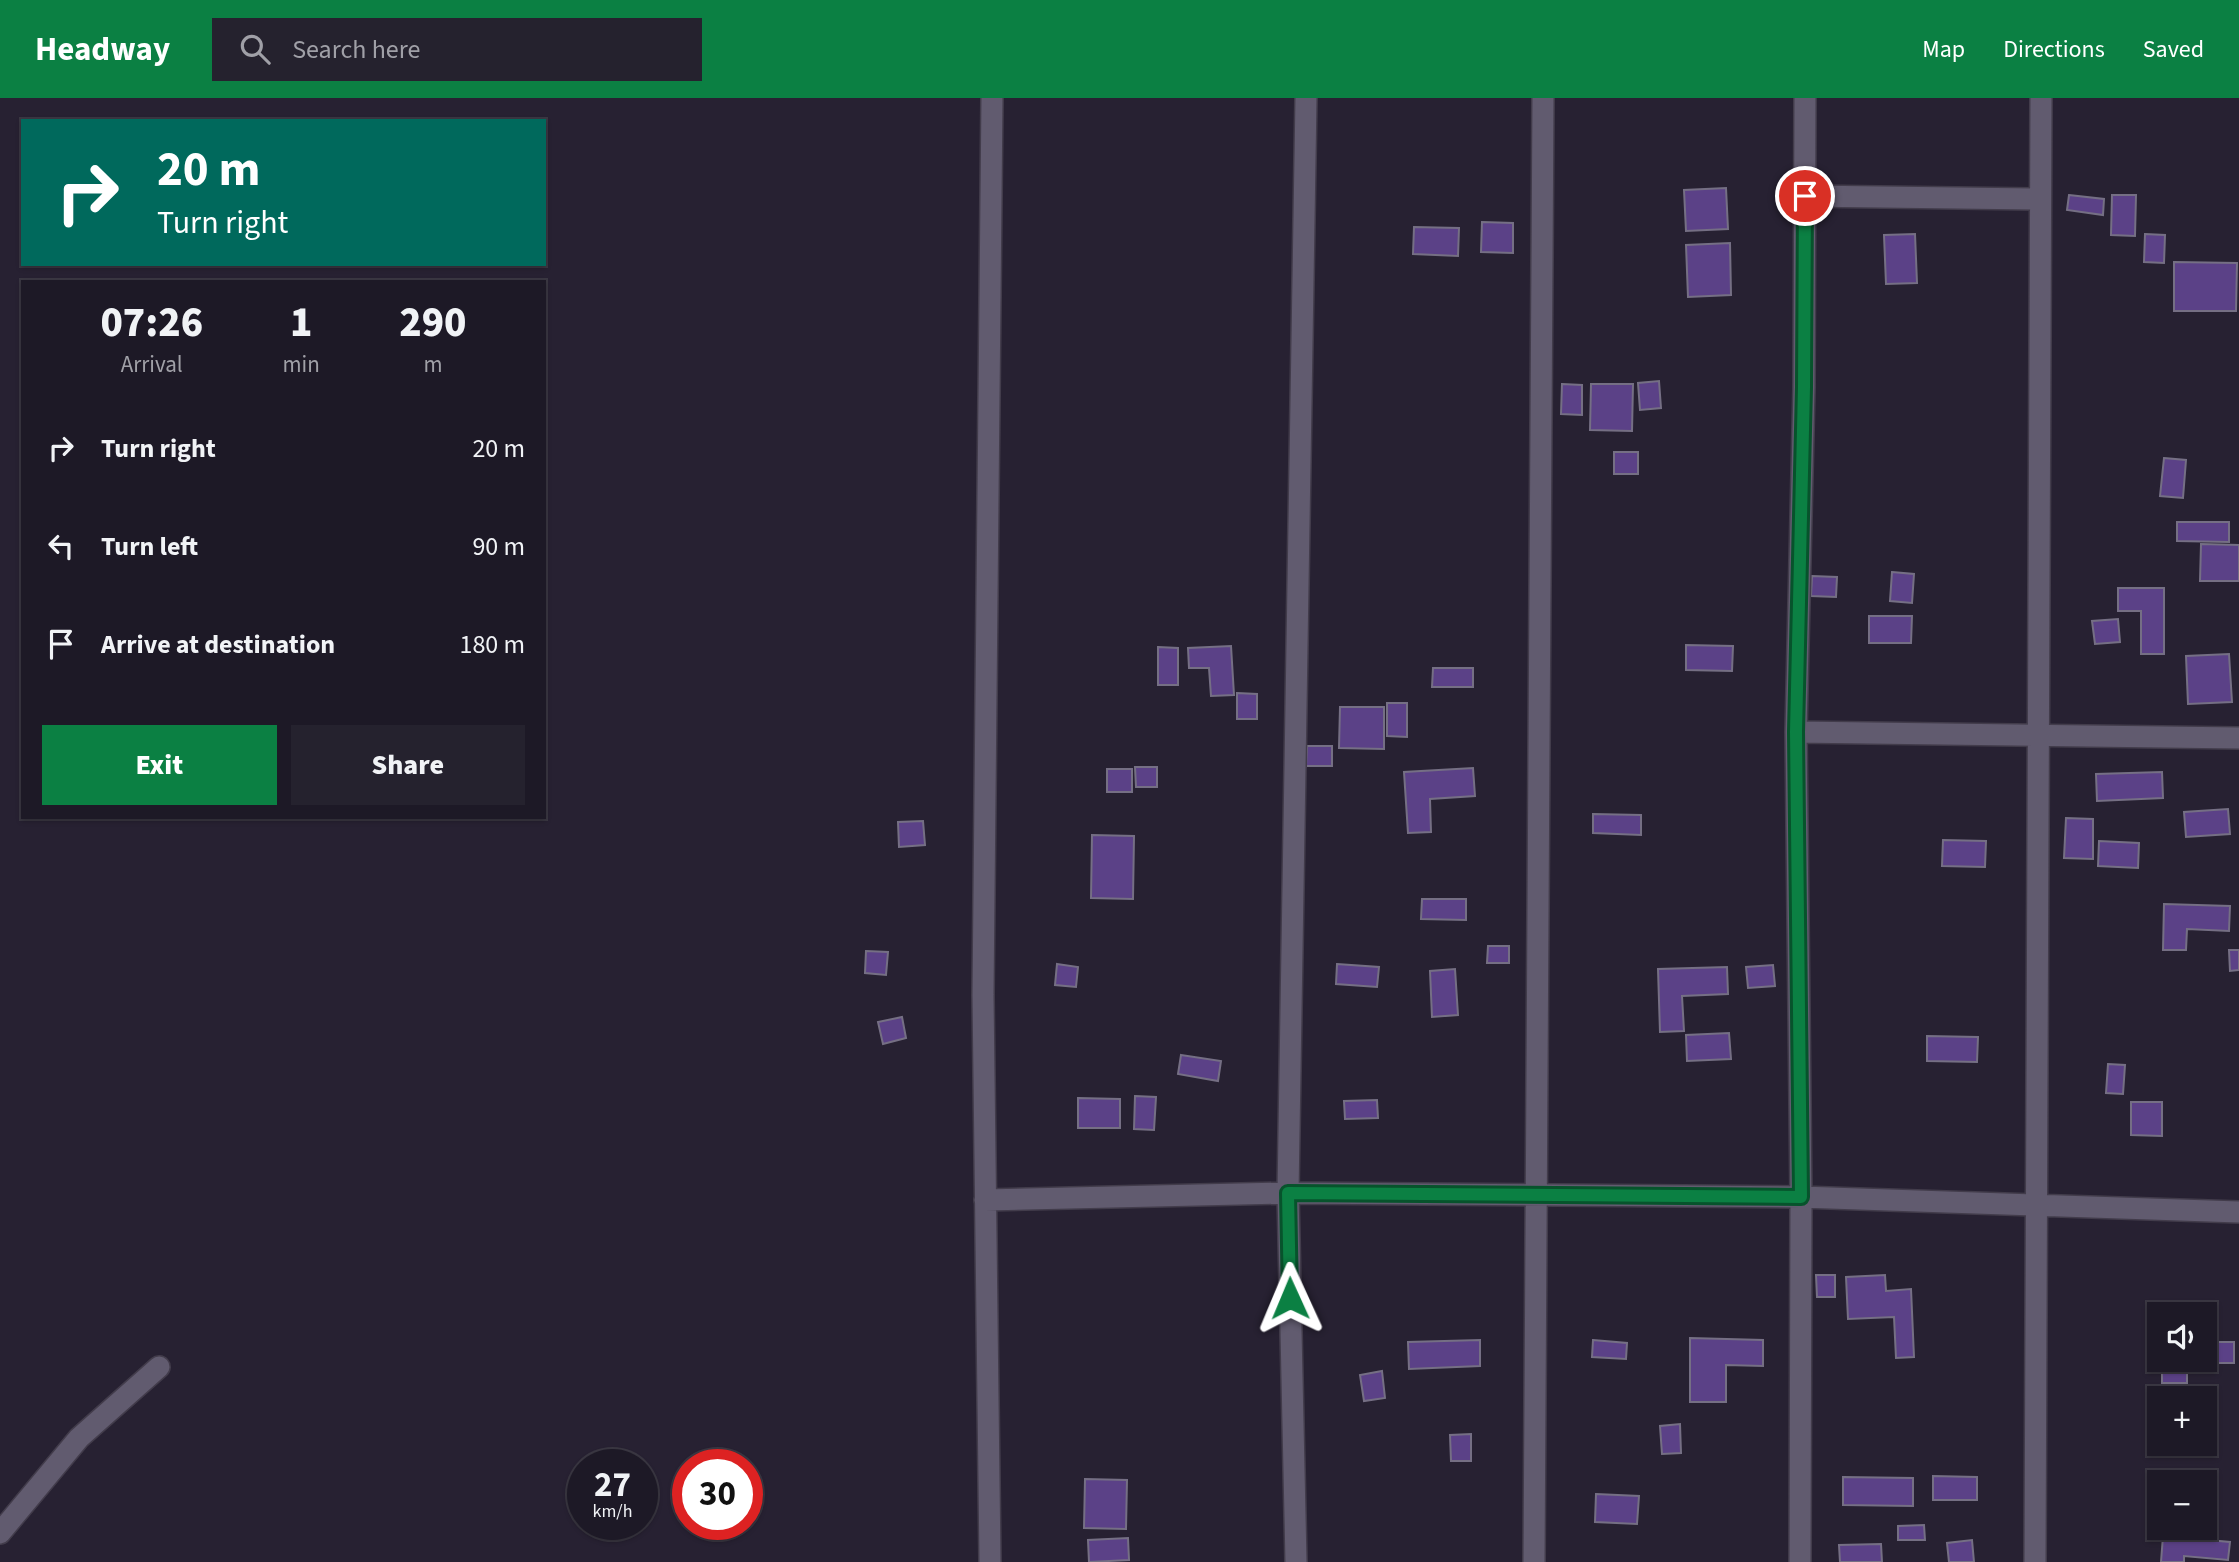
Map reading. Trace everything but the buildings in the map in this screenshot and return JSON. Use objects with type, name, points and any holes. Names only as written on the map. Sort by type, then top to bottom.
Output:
[{"type":"street","points":[[990,1562],[984,995],[992,98]]},
{"type":"street","points":[[1296,1562],[1288,1193],[1306,98]]},
{"type":"street","points":[[1534,1562],[1543,98]]},
{"type":"street","points":[[1800,1562],[1801,1197],[1796,732],[1804,399],[1805,98]]},
{"type":"street","points":[[2035,1562],[2041,98]]},
{"type":"street","points":[[1805,196],[2040,199]]},
{"type":"street","points":[[1796,732],[2239,738]]},
{"type":"street","points":[[985,1200],[1288,1193],[1801,1197],[2239,1212]]},
{"type":"street","points":[[0,1533],[79,1438],[159,1367]]},
{"type":"route","points":[[1290,1298],[1288,1193],[1801,1197],[1796,732],[1804,387],[1805,196]]}]
